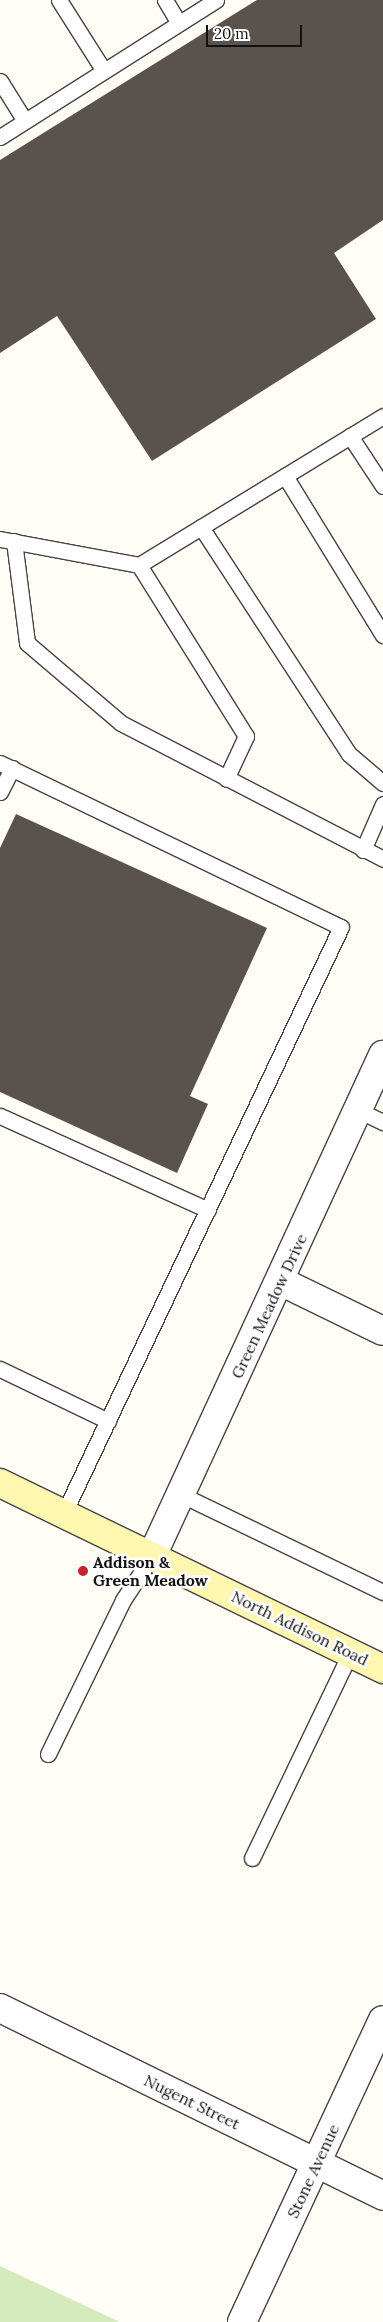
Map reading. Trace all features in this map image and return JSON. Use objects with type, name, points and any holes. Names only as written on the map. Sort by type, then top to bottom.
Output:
[{"type":"street","name":"Green Meadow Drive","points":[[152,1556],[182,1495],[383,1055]]},
{"type":"street","points":[[280,1281],[383,1331]]},
{"type":"street","name":"North Addison Road","points":[[0,1483],[383,1669]]},
{"type":"street","name":"Nugent Street","points":[[0,2008],[383,2196]]},
{"type":"street","name":"Stone Avenue","points":[[242,2322],[383,2020]]},
{"type":"lane","points":[[59,0],[104,72]]},
{"type":"lane","points":[[165,0],[179,23]]},
{"type":"lane","points":[[0,137],[216,0]]},
{"type":"lane","points":[[0,81],[25,121]]},
{"type":"lane","points":[[383,416],[139,565],[7,540],[28,642],[121,723],[383,859]]},
{"type":"lane","points":[[350,436],[383,486]]},
{"type":"lane","points":[[285,476],[383,635]]},
{"type":"lane","points":[[201,527],[349,754],[383,783]]},
{"type":"lane","points":[[139,565],[246,736],[226,778]]},
{"type":"lane","points":[[0,792],[6,765],[342,927],[64,1513]]},
{"type":"lane","points":[[363,850],[383,804]]},
{"type":"lane","points":[[358,1110],[383,1122]]},
{"type":"lane","points":[[0,1116],[208,1210]]},
{"type":"lane","points":[[0,1369],[108,1421]]},
{"type":"lane","points":[[182,1495],[383,1592]]},
{"type":"lane","points":[[48,1754],[124,1600],[152,1556]]},
{"type":"lane","points":[[252,1858],[350,1653]]},
{"type":"green space","points":[[0,2266],[120,2322],[0,2322]]},
{"type":"building","points":[[257,0],[383,0],[383,220],[334,253],[376,319],[152,461],[57,316],[0,353],[0,160]]},
{"type":"building","points":[[16,814],[267,928],[190,1096],[208,1104],[177,1173],[0,1092],[0,848]]},
{"type":"place","name":"Addison & Green Meadow","points":[[83,1571]]}]
